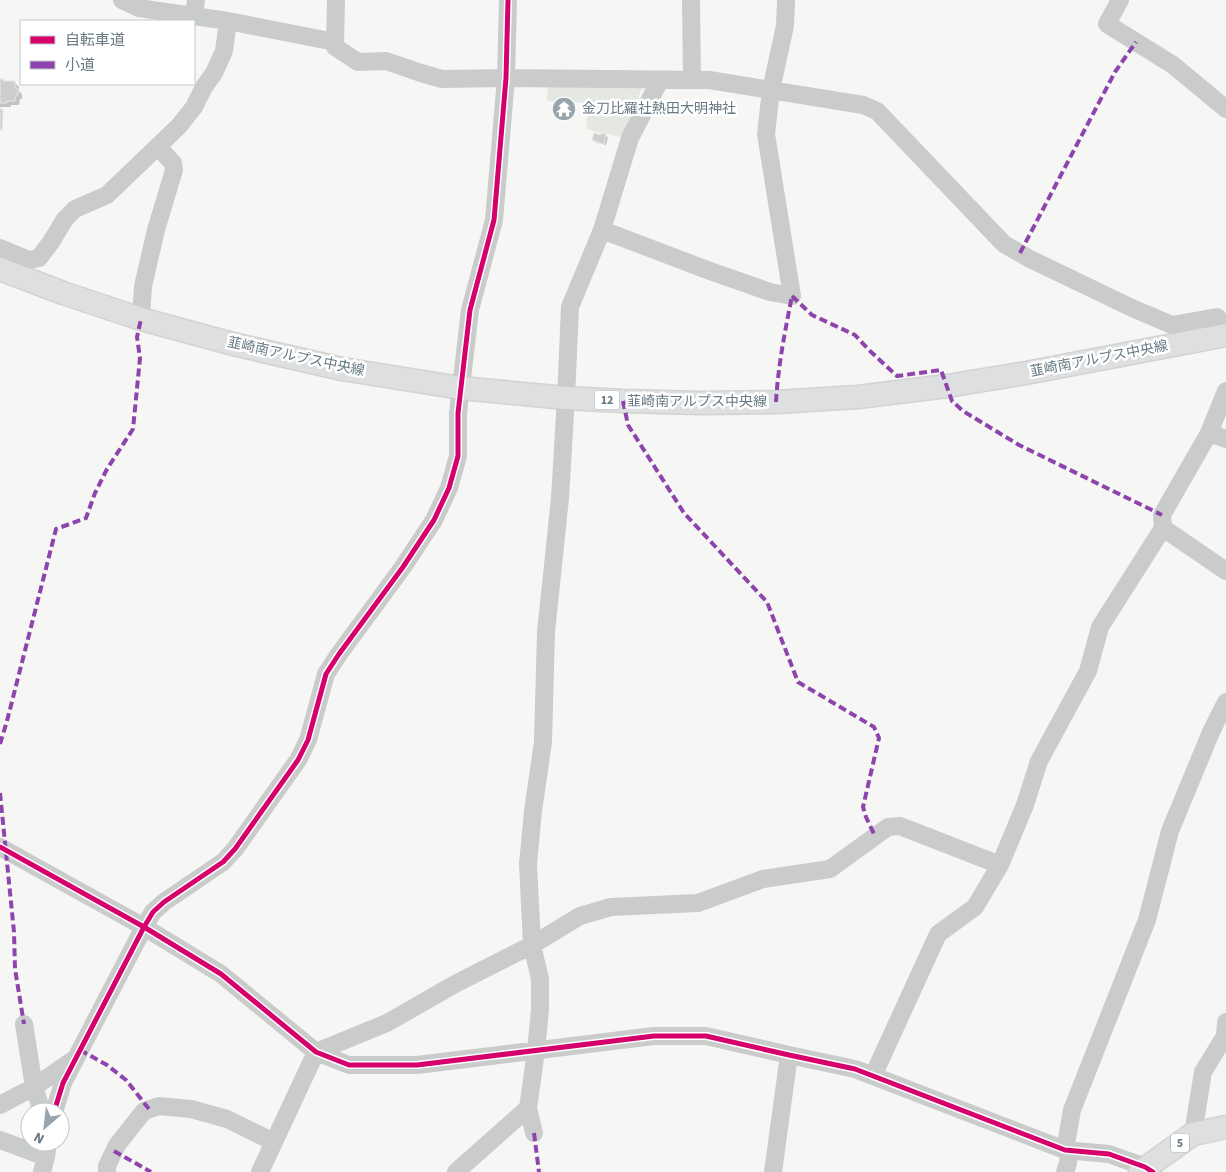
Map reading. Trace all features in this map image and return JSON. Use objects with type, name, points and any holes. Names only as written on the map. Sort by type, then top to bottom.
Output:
[{"type":"main road","name":"韮崎南アルプス中央線","points":[[0,269],[63,293],[141,319],[233,344],[342,369],[461,388],[566,398],[699,403],[776,402],[858,396],[947,386],[1026,373],[1226,335]]},
{"type":"main road","name":"5","points":[[1146,1170],[1193,1134],[1226,1127]]},
{"type":"street","points":[[122,0],[139,8],[195,8],[228,21],[335,42]]},
{"type":"street","points":[[336,0],[335,48],[358,62],[386,60],[421,74],[442,79],[709,80],[863,105],[877,111],[1004,244],[1030,259],[1132,308],[1172,324],[1217,317],[1226,327]]},
{"type":"street","points":[[57,1102],[63,1083],[153,912],[164,902],[223,862],[235,849],[298,760],[308,740],[326,674],[403,567],[434,520],[449,488],[458,456],[458,413],[470,310],[494,220],[506,78],[508,0]]},
{"type":"street","points":[[691,0],[692,80]]},
{"type":"street","points":[[602,230],[761,289],[792,296],[766,134],[771,90],[785,26],[786,0]]},
{"type":"street","points":[[1118,1],[1107,24],[1172,65],[1226,109]]},
{"type":"street","points":[[0,248],[29,260],[39,258],[52,242],[65,219],[75,208],[107,195],[158,147],[179,126],[194,107],[204,87],[214,73],[224,51],[228,21]]},
{"type":"street","points":[[534,1134],[528,1108],[540,1009],[540,979],[532,945],[528,864],[533,811],[543,742],[546,632],[560,498],[570,307],[602,230],[630,138],[660,80]]},
{"type":"street","points":[[141,319],[143,286],[174,170],[172,163],[158,147]]},
{"type":"street","points":[[873,1076],[938,934],[976,907],[1000,865],[1025,805],[1039,761],[1088,671],[1100,627],[1163,528],[1162,515],[1218,436],[1226,391]]},
{"type":"street","points":[[1163,528],[1226,571]]},
{"type":"street","points":[[1065,1172],[1068,1162],[1067,1150],[1072,1110],[1147,920],[1170,831],[1211,732],[1226,702]]},
{"type":"street","points":[[260,1172],[316,1052],[386,1023],[455,984],[532,945],[580,916],[611,907],[698,902],[763,879],[830,869],[888,828],[900,826],[1000,865]]},
{"type":"street","points":[[0,847],[144,927],[221,974],[316,1052],[349,1065],[426,1064],[654,1036],[706,1036],[855,1069],[1067,1150],[1109,1154],[1146,1170]]},
{"type":"street","points":[[1193,1134],[1203,1072],[1225,1036],[1226,1022]]},
{"type":"street","points":[[24,1024],[34,1087],[39,1102]]},
{"type":"street","points":[[773,1172],[789,1055]]},
{"type":"street","points":[[0,1105],[34,1087],[76,1058]]},
{"type":"street","points":[[107,1172],[107,1166],[117,1145],[144,1111],[159,1106],[191,1109],[228,1119],[274,1142]]},
{"type":"street","points":[[456,1172],[528,1108]]},
{"type":"street","points":[[0,1140],[45,1157]]},
{"type":"shaded area","points":[[548,82],[642,87],[625,138],[586,129],[589,103],[547,101]]},
{"type":"building","points":[[0,79],[4,79],[3,81],[15,81],[18,95],[16,95],[15,101],[0,103]]},
{"type":"building","name":"金刀比羅社熱田大明神社","points":[[561,103],[569,106],[566,116],[558,113]]},
{"type":"building","points":[[0,108],[3,110],[2,130],[0,130]]},
{"type":"building","points":[[594,133],[606,134],[604,144],[592,140]]},
{"type":"marked path","points":[[1020,253],[1115,72],[1136,42]]},
{"type":"marked path","points":[[792,296],[812,315],[855,335],[897,376],[941,370],[952,401],[963,411],[1019,445],[1162,515]]},
{"type":"marked path","points":[[776,402],[784,335],[792,296]]},
{"type":"marked path","points":[[0,744],[56,529],[86,518],[95,493],[107,469],[133,429],[140,358],[137,337],[141,319]]},
{"type":"marked path","points":[[623,401],[628,425],[684,513],[767,602],[798,682],[874,727],[879,738],[863,807],[875,836]]},
{"type":"marked path","points":[[0,793],[14,932],[15,969],[24,1024]]},
{"type":"marked path","points":[[80,1050],[107,1065],[126,1080],[149,1109]]},
{"type":"marked path","points":[[534,1133],[539,1172]]},
{"type":"marked path","points":[[114,1151],[151,1172]]},
{"type":"cycle path","points":[[57,1102],[63,1083],[153,912],[164,902],[223,862],[235,849],[298,760],[308,740],[326,674],[403,567],[434,520],[449,488],[458,456],[458,413],[470,310],[494,220],[506,78],[508,0]]},
{"type":"cycle path","points":[[0,847],[144,927],[221,974],[316,1052],[349,1065],[417,1065],[654,1036],[706,1036],[855,1069],[1065,1150],[1109,1154],[1145,1167],[1153,1172]]},
{"type":"place","name":"金刀比羅社熱田大明神社","points":[[564,109]]}]
